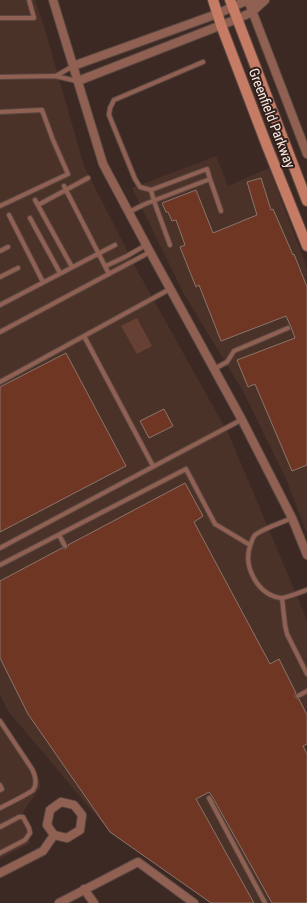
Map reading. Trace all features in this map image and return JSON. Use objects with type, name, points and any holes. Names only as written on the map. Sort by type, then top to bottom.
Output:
[{"type":"main road","name":"Greenfield Parkway","points":[[213,0],[217,14],[307,246]]},
{"type":"main road","name":"Greenfield Parkway","points":[[231,4],[307,201]]},
{"type":"street","points":[[54,0],[103,164],[242,420],[292,518],[307,555]]},
{"type":"street","points":[[74,66],[217,14],[231,4],[248,0],[265,0]]},
{"type":"street","points":[[248,0],[307,154]]},
{"type":"street","points":[[78,81],[222,26],[252,12],[265,0]]},
{"type":"street","points":[[62,802],[74,805],[82,815],[80,830],[68,838],[54,835],[47,825],[50,810],[62,802]]},
{"type":"street","points":[[0,873],[43,851],[54,835]]},
{"type":"street","points":[[59,903],[138,862],[194,903]]},
{"type":"street","points":[[84,890],[94,903]]},
{"type":"lane","points":[[0,18],[34,18],[29,0]]},
{"type":"lane","points":[[203,62],[114,100],[110,108],[109,115],[135,179],[140,187],[151,190],[207,169],[221,211]]},
{"type":"lane","points":[[56,76],[74,66]]},
{"type":"lane","points":[[0,77],[56,76],[78,81]]},
{"type":"lane","points":[[0,112],[42,110],[68,174],[0,206]]},
{"type":"lane","points":[[38,205],[65,188],[88,178]]},
{"type":"lane","points":[[129,212],[210,179]]},
{"type":"lane","points":[[65,188],[109,274]]},
{"type":"lane","points":[[151,190],[170,245]]},
{"type":"lane","points":[[35,200],[72,267]]},
{"type":"lane","points":[[9,215],[43,282]]},
{"type":"lane","points":[[30,218],[60,273]]},
{"type":"lane","points":[[0,305],[115,245]]},
{"type":"lane","points":[[0,251],[8,247]]},
{"type":"lane","points":[[106,266],[148,248]]},
{"type":"lane","points":[[0,332],[109,274],[148,248]]},
{"type":"lane","points":[[0,277],[18,268]]},
{"type":"lane","points":[[0,382],[170,289]]},
{"type":"lane","points":[[214,370],[227,362],[234,351],[288,328]]},
{"type":"lane","points":[[84,336],[153,466]]},
{"type":"lane","points":[[0,548],[242,420]]},
{"type":"lane","points":[[0,565],[186,469],[215,524],[250,545]]},
{"type":"lane","points":[[292,518],[268,528],[254,536],[248,553],[249,563],[256,582],[264,591],[272,596],[282,598],[307,590]]},
{"type":"lane","points":[[59,535],[65,546]]},
{"type":"lane","points":[[282,598],[287,634],[307,674]]},
{"type":"lane","points":[[298,696],[307,691]]},
{"type":"lane","points":[[0,721],[32,769],[35,775],[36,784],[33,791],[0,808]]},
{"type":"lane","points":[[0,785],[2,789],[0,790]]},
{"type":"lane","points":[[209,798],[265,903]]},
{"type":"lane","points":[[0,826],[22,817],[29,828],[30,833],[25,840],[0,853]]},
{"type":"shaded area","points":[[0,0],[35,0],[44,26],[84,166],[137,270],[229,435],[307,620],[307,903],[211,903],[110,832],[8,711],[0,695]]},
{"type":"shaded area","points":[[216,156],[228,186],[269,168],[307,268],[307,533],[286,479],[243,391],[184,294],[132,188]]},
{"type":"shaded area","points":[[137,318],[152,346],[137,354],[121,326]]},
{"type":"shaded area","points":[[0,723],[41,786],[23,812],[30,843],[0,859]]},
{"type":"building","points":[[261,178],[271,210],[273,209],[293,255],[294,254],[307,287],[307,465],[292,471],[255,384],[248,387],[237,360],[295,338],[286,316],[221,341],[199,285],[196,287],[180,247],[185,245],[176,220],[172,221],[162,203],[196,190],[213,233],[257,215],[247,182]]},
{"type":"building","points":[[66,353],[126,466],[0,532],[0,387]]},
{"type":"building","points":[[164,409],[173,426],[149,438],[140,421]]},
{"type":"building","points":[[185,483],[203,516],[194,522],[270,664],[279,659],[296,693],[295,697],[299,699],[307,715],[307,744],[303,746],[307,754],[307,903],[272,903],[209,792],[196,799],[254,903],[211,903],[110,832],[28,714],[0,658],[0,581],[62,548],[66,549],[68,545]]}]
